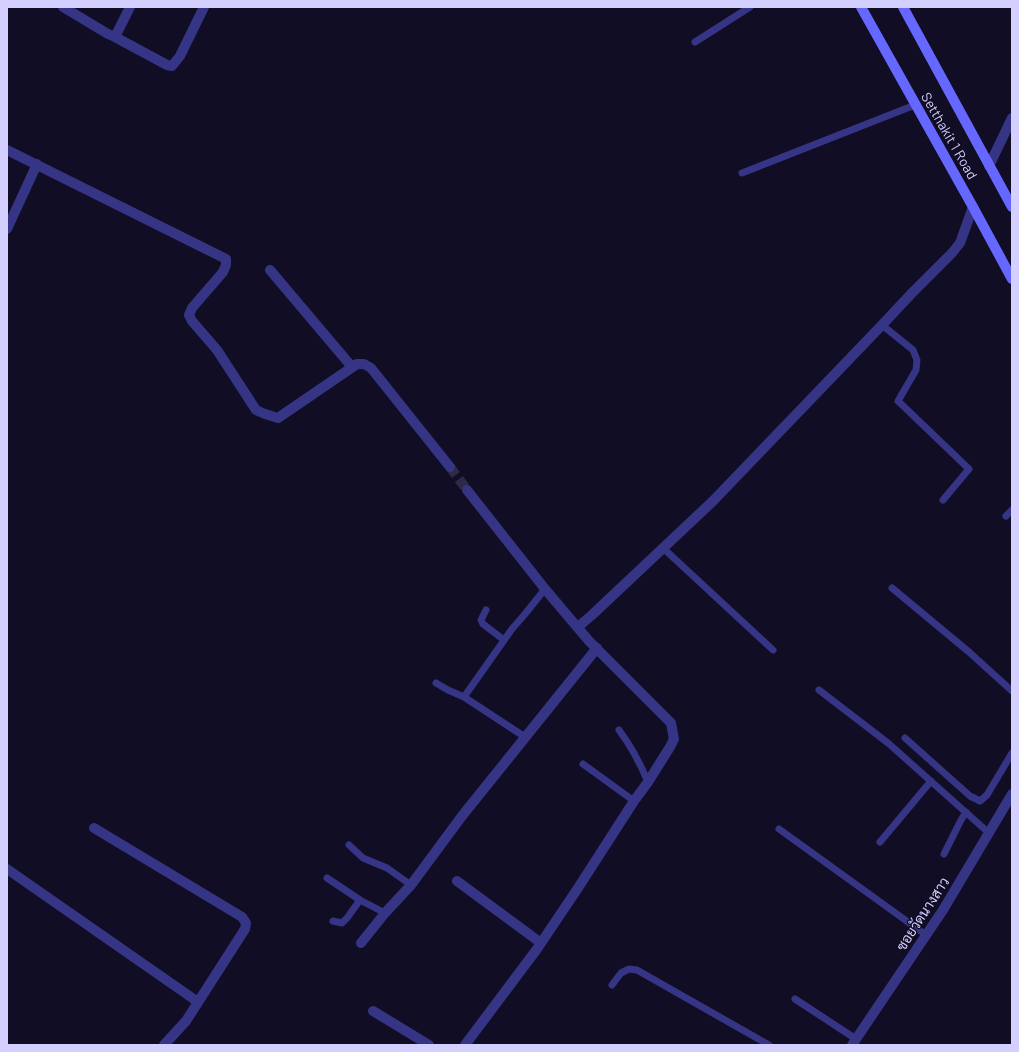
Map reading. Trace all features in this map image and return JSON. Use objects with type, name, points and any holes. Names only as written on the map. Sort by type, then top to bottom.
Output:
[{"type":"main road","name":"Setthakit 1 Road","points":[[861,7],[1012,279]]},
{"type":"main road","name":"Setthakit 1 Road","points":[[903,7],[1012,207]]},
{"type":"street","points":[[62,7],[108,34],[167,65],[172,66],[180,56],[204,7]]},
{"type":"street","points":[[116,37],[130,7]]},
{"type":"street","points":[[989,166],[1012,118]]},
{"type":"street","points":[[7,150],[226,259],[226,266],[223,272],[192,308],[189,315],[192,321],[218,350],[256,410],[278,418],[356,364],[364,364],[371,368],[450,467]]},
{"type":"street","points":[[7,229],[37,164]]},
{"type":"street","points":[[578,627],[713,501],[957,248],[973,207]]},
{"type":"street","points":[[270,270],[352,367]]},
{"type":"street","points":[[465,1045],[537,949],[648,782],[674,739],[671,723],[589,641],[545,589],[467,490]]},
{"type":"street","points":[[361,943],[385,913],[411,885],[462,816],[597,648]]},
{"type":"street","name":"ซอยวัดนางสาว","points":[[854,1042],[943,910],[1012,794]]},
{"type":"street","points":[[94,828],[242,918],[246,923],[245,929],[186,1021],[164,1045]]},
{"type":"street","points":[[7,869],[198,1002]]},
{"type":"street","points":[[457,881],[540,943]]},
{"type":"street","points":[[373,1011],[429,1045]]},
{"type":"lane","points":[[695,42],[750,7]]},
{"type":"lane","points":[[742,173],[915,105]]},
{"type":"lane","points":[[882,325],[913,350],[916,360],[916,370],[898,401],[969,469],[943,500]]},
{"type":"lane","points":[[663,548],[773,650]]},
{"type":"lane","points":[[892,588],[969,652],[1012,691]]},
{"type":"lane","points":[[464,697],[512,629],[526,614],[545,589]]},
{"type":"lane","points":[[486,610],[481,620],[483,624],[504,640]]},
{"type":"lane","points":[[436,683],[464,697],[525,737]]},
{"type":"lane","points":[[819,690],[888,742],[989,833]]},
{"type":"lane","points":[[619,730],[629,743],[648,782]]},
{"type":"lane","points":[[905,738],[970,796],[980,801],[987,795],[1012,753]]},
{"type":"lane","points":[[583,764],[634,801]]},
{"type":"lane","points":[[880,842],[931,781]]},
{"type":"lane","points":[[944,854],[966,812]]},
{"type":"lane","points":[[779,829],[926,936]]},
{"type":"lane","points":[[349,845],[363,858],[387,868],[411,885]]},
{"type":"lane","points":[[327,878],[360,900],[385,913]]},
{"type":"lane","points":[[333,921],[342,923],[360,900]]},
{"type":"lane","points":[[612,985],[621,973],[629,968],[637,970],[769,1045]]},
{"type":"lane","points":[[795,999],[854,1042]]},
{"type":"tunnel","points":[[450,467],[467,490]]}]
